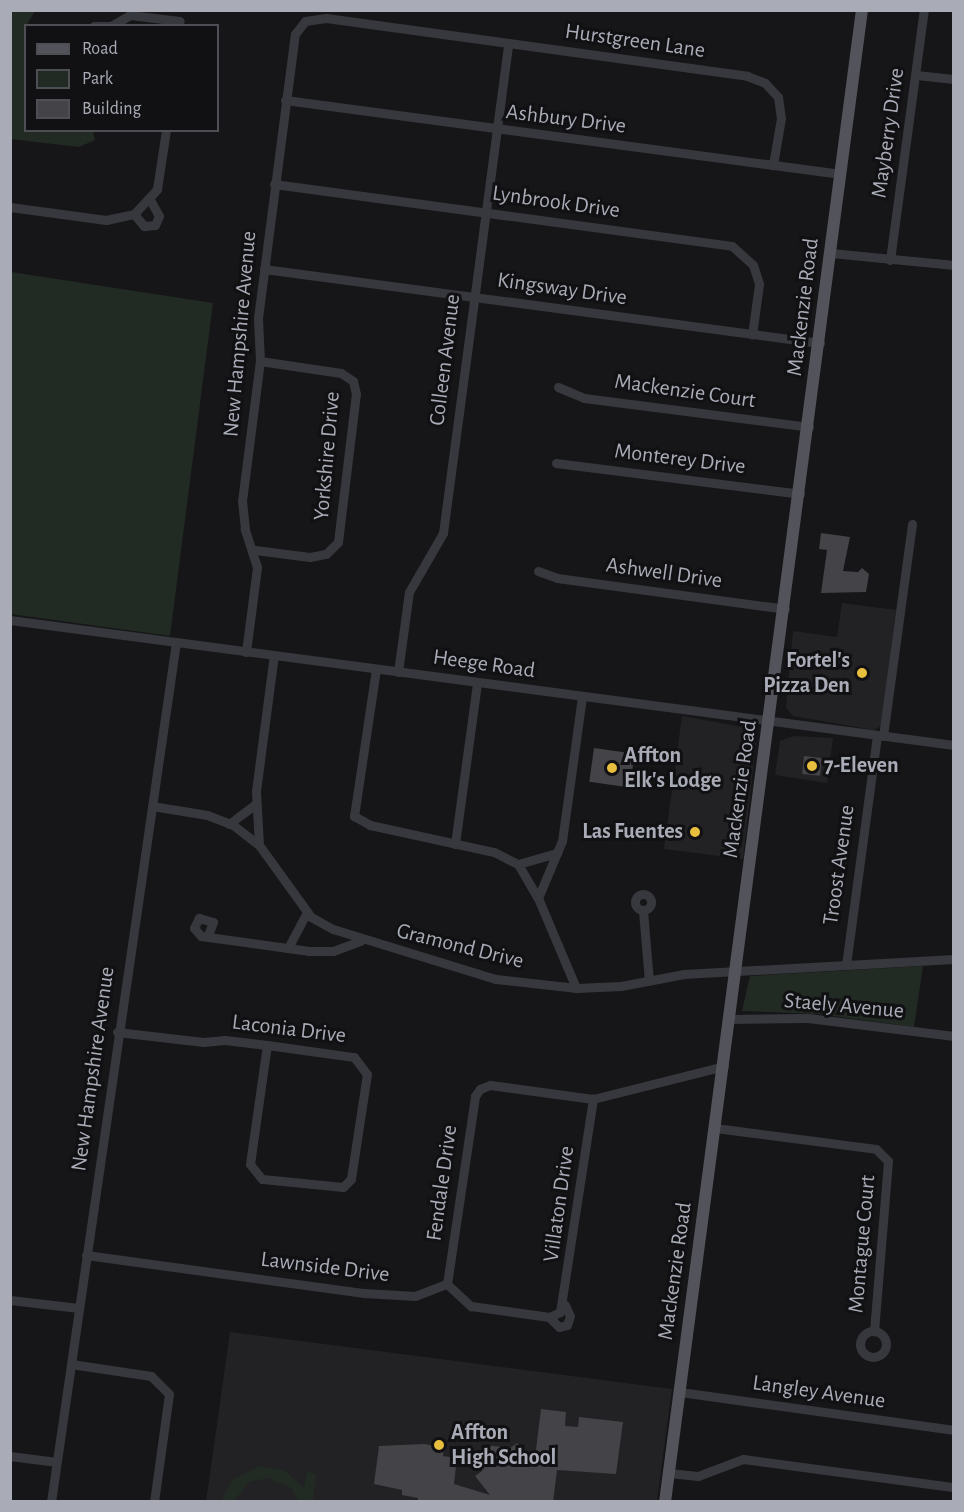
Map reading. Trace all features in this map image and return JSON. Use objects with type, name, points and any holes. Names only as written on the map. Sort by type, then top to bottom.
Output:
[{"type":"main road","name":"Mackenzie Road","points":[[666,1502],[771,720],[862,10]]},
{"type":"street","points":[[114,24],[130,15],[180,23],[183,10]]},
{"type":"street","name":"Mayberry Drive","points":[[890,260],[924,10]]},
{"type":"street","name":"Hurstgreen Lane","points":[[305,21],[326,18],[747,76],[765,83],[777,97],[781,118],[772,165]]},
{"type":"street","name":"New Hampshire Avenue","points":[[246,652],[255,550],[245,529],[242,501],[260,361],[258,318],[295,34],[305,21]]},
{"type":"street","name":"Colleen Avenue","points":[[398,672],[409,592],[443,533],[507,44]]},
{"type":"street","points":[[916,75],[954,79]]},
{"type":"street","name":"Ashbury Drive","points":[[285,100],[841,174]]},
{"type":"street","points":[[10,207],[106,220],[134,214],[150,200],[159,183],[166,132]]},
{"type":"street","name":"Lynbrook Drive","points":[[274,184],[732,246],[753,265],[759,284],[752,335]]},
{"type":"street","points":[[134,214],[144,226],[155,225],[159,216],[150,200]]},
{"type":"street","points":[[831,253],[954,265]]},
{"type":"street","name":"Kingsway Drive","points":[[264,269],[820,343]]},
{"type":"street","name":"Yorkshire Drive","points":[[255,550],[310,557],[326,554],[338,543],[356,394],[353,381],[341,373],[260,361]]},
{"type":"street","name":"Mackenzie Court","points":[[558,387],[584,398],[809,427]]},
{"type":"street","name":"Monterey Drive","points":[[556,463],[800,495]]},
{"type":"street","name":"Troost Avenue","points":[[846,965],[912,524]]},
{"type":"street","name":"Ashwell Drive","points":[[538,571],[557,578],[785,609]]},
{"type":"street","name":"Heege Road","points":[[10,620],[582,697],[954,744]]},
{"type":"street","name":"New Hampshire Avenue","points":[[51,1502],[117,1032],[176,642]]},
{"type":"street","points":[[260,845],[256,804],[274,656]]},
{"type":"street","points":[[376,669],[354,816],[370,825],[494,852],[518,864],[538,898],[576,988]]},
{"type":"street","points":[[455,844],[477,683]]},
{"type":"street","points":[[538,898],[557,853],[582,697]]},
{"type":"street","points":[[229,824],[256,804]]},
{"type":"street","name":"Gramond Drive","points":[[152,806],[207,815],[229,824],[260,845],[307,912],[360,941],[496,979],[576,988],[649,981],[684,974],[737,973],[954,959]]},
{"type":"street","points":[[518,864],[557,853]]},
{"type":"street","points":[[643,910],[649,981]]},
{"type":"street","points":[[288,948],[307,912]]},
{"type":"street","points":[[208,936],[288,948],[333,951],[360,941]]},
{"type":"street","name":"Staely Avenue","points":[[730,1019],[808,1018],[954,1036]]},
{"type":"street","name":"Laconia Drive","points":[[117,1032],[267,1045],[354,1057],[361,1062],[366,1074],[351,1179],[343,1187],[262,1179],[250,1164],[267,1045]]},
{"type":"street","points":[[593,1099],[724,1066]]},
{"type":"street","name":"Fendale Drive","points":[[447,1284],[475,1096],[480,1089],[490,1085],[593,1099]]},
{"type":"street","name":"Villaton Drive","points":[[562,1308],[593,1099]]},
{"type":"street","name":"Montague Court","points":[[716,1128],[876,1149],[888,1161],[874,1331]]},
{"type":"street","name":"Lawnside Drive","points":[[86,1255],[364,1293],[415,1296],[447,1284]]},
{"type":"street","points":[[447,1284],[471,1306],[549,1317],[559,1327],[567,1325],[570,1316],[562,1308],[549,1317]]},
{"type":"street","points":[[10,1300],[79,1308]]},
{"type":"street","points":[[71,1364],[151,1376],[169,1394],[154,1502]]},
{"type":"street","name":"Langley Avenue","points":[[680,1392],[954,1430]]},
{"type":"street","points":[[10,1456],[57,1462]]},
{"type":"street","points":[[669,1473],[698,1476],[743,1460],[954,1487]]},
{"type":"shaded area","points":[[842,603],[896,610],[881,726],[874,730],[793,716],[786,708],[793,631],[837,637]]},
{"type":"shaded area","points":[[682,716],[748,728],[757,733],[743,859],[664,849]]},
{"type":"shaded area","points":[[794,736],[833,738],[827,783],[775,775],[780,741]]},
{"type":"shaded area","name":"Affton High School","points":[[230,1332],[672,1389],[657,1501],[206,1502]]},
{"type":"green space","points":[[11,10],[35,11],[27,24],[24,24],[24,132],[93,132],[95,140],[79,147],[11,139]]},
{"type":"green space","points":[[11,272],[213,303],[170,636],[11,614]]},
{"type":"green space","points":[[923,966],[914,1027],[819,1014],[742,1011],[750,976]]},
{"type":"green space","points":[[259,1466],[284,1470],[304,1488],[307,1472],[316,1474],[313,1501],[299,1501],[290,1487],[267,1478],[249,1482],[234,1501],[221,1501],[232,1480]]},
{"type":"building","points":[[821,533],[850,537],[843,571],[858,572],[862,568],[869,574],[866,592],[821,593],[827,550],[819,549]]},
{"type":"building","name":"Affton Elk's Lodge","points":[[594,748],[635,754],[630,787],[589,782]]},
{"type":"building","name":"7-Eleven","points":[[804,756],[822,758],[820,776],[802,774]]},
{"type":"building","name":"Affton High School","points":[[541,1409],[566,1412],[565,1426],[578,1427],[579,1417],[623,1422],[616,1474],[557,1470],[553,1502],[418,1502],[418,1498],[402,1495],[402,1490],[374,1484],[379,1446],[424,1444],[444,1447],[443,1456],[457,1458],[454,1484],[490,1495],[475,1476],[482,1471],[485,1445],[510,1448],[517,1443],[534,1466]]},
{"type":"place","name":"Fortel's Pizza Den","points":[[862,673]]},
{"type":"place","name":"7-Eleven","points":[[812,766]]},
{"type":"place","name":"Affton Elk's Lodge","points":[[612,768]]},
{"type":"place","name":"Las Fuentes","points":[[695,832]]},
{"type":"place","name":"Affton High School","points":[[439,1445]]}]
